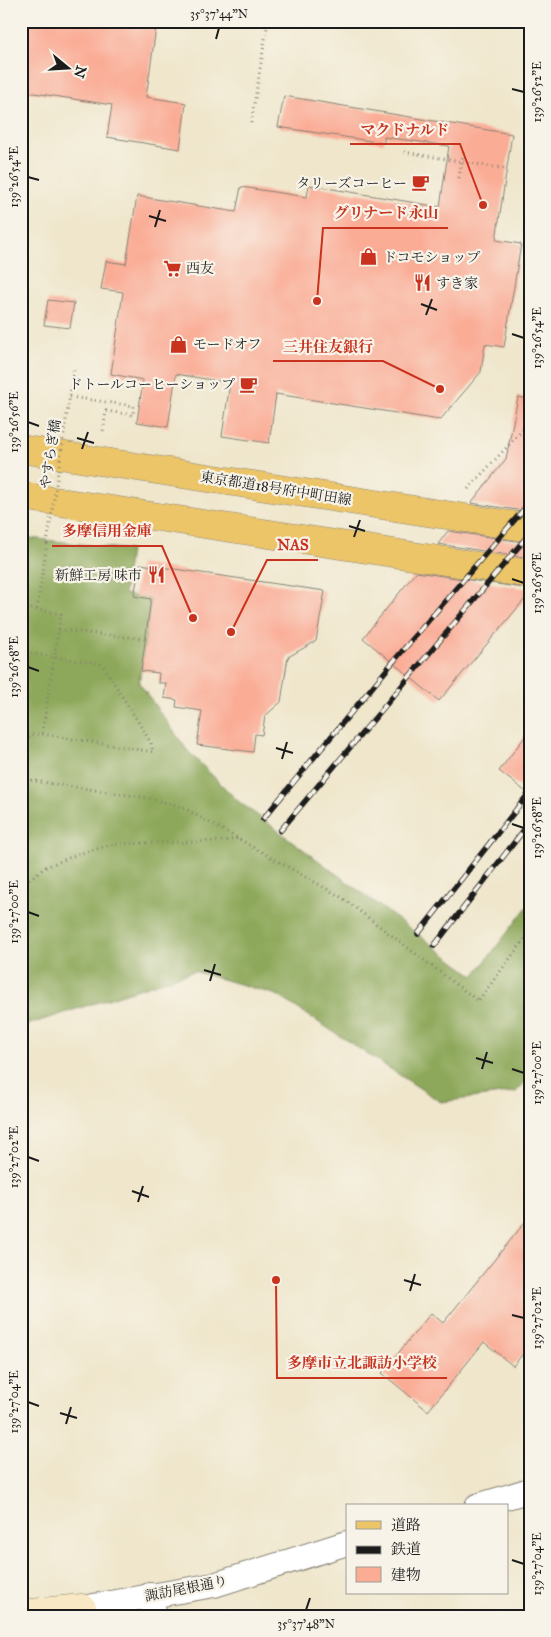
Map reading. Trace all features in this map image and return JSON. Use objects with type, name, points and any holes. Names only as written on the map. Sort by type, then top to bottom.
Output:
[{"type":"main road","name":"東京都道18号府中町田線","points":[[21,449],[530,528]]},
{"type":"main road","points":[[21,496],[530,574]]},
{"type":"street","points":[[484,1504],[530,1490]]},
{"type":"street","name":"諏訪尾根通り","points":[[21,1614],[82,1608],[152,1605],[346,1544]]},
{"type":"path","points":[[250,123],[268,21]]},
{"type":"path","points":[[459,178],[464,149]]},
{"type":"path","points":[[404,152],[506,168]]},
{"type":"path","name":"やすらぎ橋","points":[[37,609],[74,368]]},
{"type":"path","points":[[70,397],[134,406],[132,415],[106,411],[102,434]]},
{"type":"path","points":[[464,494],[530,422]]},
{"type":"path","points":[[21,608],[61,614],[42,734]]},
{"type":"path","points":[[59,630],[146,639]]},
{"type":"path","points":[[21,652],[102,664],[151,743],[153,752],[42,734],[31,735],[21,743]]},
{"type":"path","points":[[21,779],[148,798],[182,807],[240,838],[341,897],[478,1001],[530,932]]},
{"type":"path","points":[[21,886],[46,867],[78,854],[114,844],[224,841],[240,838]]},
{"type":"green space","points":[[21,537],[130,550],[124,594],[151,599],[139,683],[187,750],[238,801],[474,976],[530,903],[530,1077],[516,1092],[441,1102],[277,995],[194,971],[21,1027]]},
{"type":"building","points":[[21,21],[157,21],[146,97],[186,103],[180,149],[107,137],[112,105],[21,91]]},
{"type":"building","points":[[284,96],[512,134],[496,240],[521,244],[504,347],[485,344],[481,372],[440,420],[276,394],[269,443],[222,436],[230,383],[176,374],[168,427],[137,422],[143,380],[111,374],[123,292],[101,289],[106,261],[126,264],[137,196],[236,212],[241,187],[307,197],[309,185],[440,207],[449,146],[384,137],[384,143],[278,127]]},
{"type":"building","points":[[48,300],[74,303],[70,328],[44,325]]},
{"type":"building","points":[[518,397],[530,399],[530,512],[471,503],[506,459]]},
{"type":"building","points":[[448,531],[530,543],[530,558],[438,544]]},
{"type":"building","points":[[140,564],[325,591],[316,641],[288,657],[281,702],[265,716],[262,735],[255,734],[253,752],[197,745],[202,711],[176,707],[177,700],[164,698],[166,683],[158,683],[159,673],[141,671],[151,599],[134,596]]},
{"type":"building","points":[[416,572],[530,589],[530,593],[439,701],[363,638]]},
{"type":"building","points":[[530,730],[530,795],[499,771]]},
{"type":"building","points":[[530,1216],[530,1345],[513,1366],[484,1342],[428,1411],[382,1373],[431,1313],[443,1323]]},
{"type":"railway","points":[[263,819],[393,662],[530,502]]},
{"type":"railway","points":[[280,831],[530,533]]},
{"type":"railway","points":[[418,934],[530,792]]},
{"type":"railway","points":[[434,946],[530,822]]},
{"type":"place","name":"タリーズコーヒー","points":[[421,183]]},
{"type":"place","name":"マクドナルド","points":[[483,205]]},
{"type":"place","name":"ドコモショップ","points":[[369,257]]},
{"type":"place","name":"西友","points":[[172,268]]},
{"type":"place","name":"すき家","points":[[422,283]]},
{"type":"place","name":"グリナード永山","points":[[317,301]]},
{"type":"place","name":"モードオフ","points":[[179,344]]},
{"type":"place","name":"ドトールコーヒーショップ","points":[[249,384]]},
{"type":"place","name":"三井住友銀行","points":[[440,389]]},
{"type":"place","name":"新鮮工房 味市","points":[[156,575]]},
{"type":"place","name":"多摩信用金庫","points":[[193,618]]},
{"type":"place","name":"NAS","points":[[231,632]]},
{"type":"place","name":"多摩市立北諏訪小学校","points":[[276,1280]]}]
